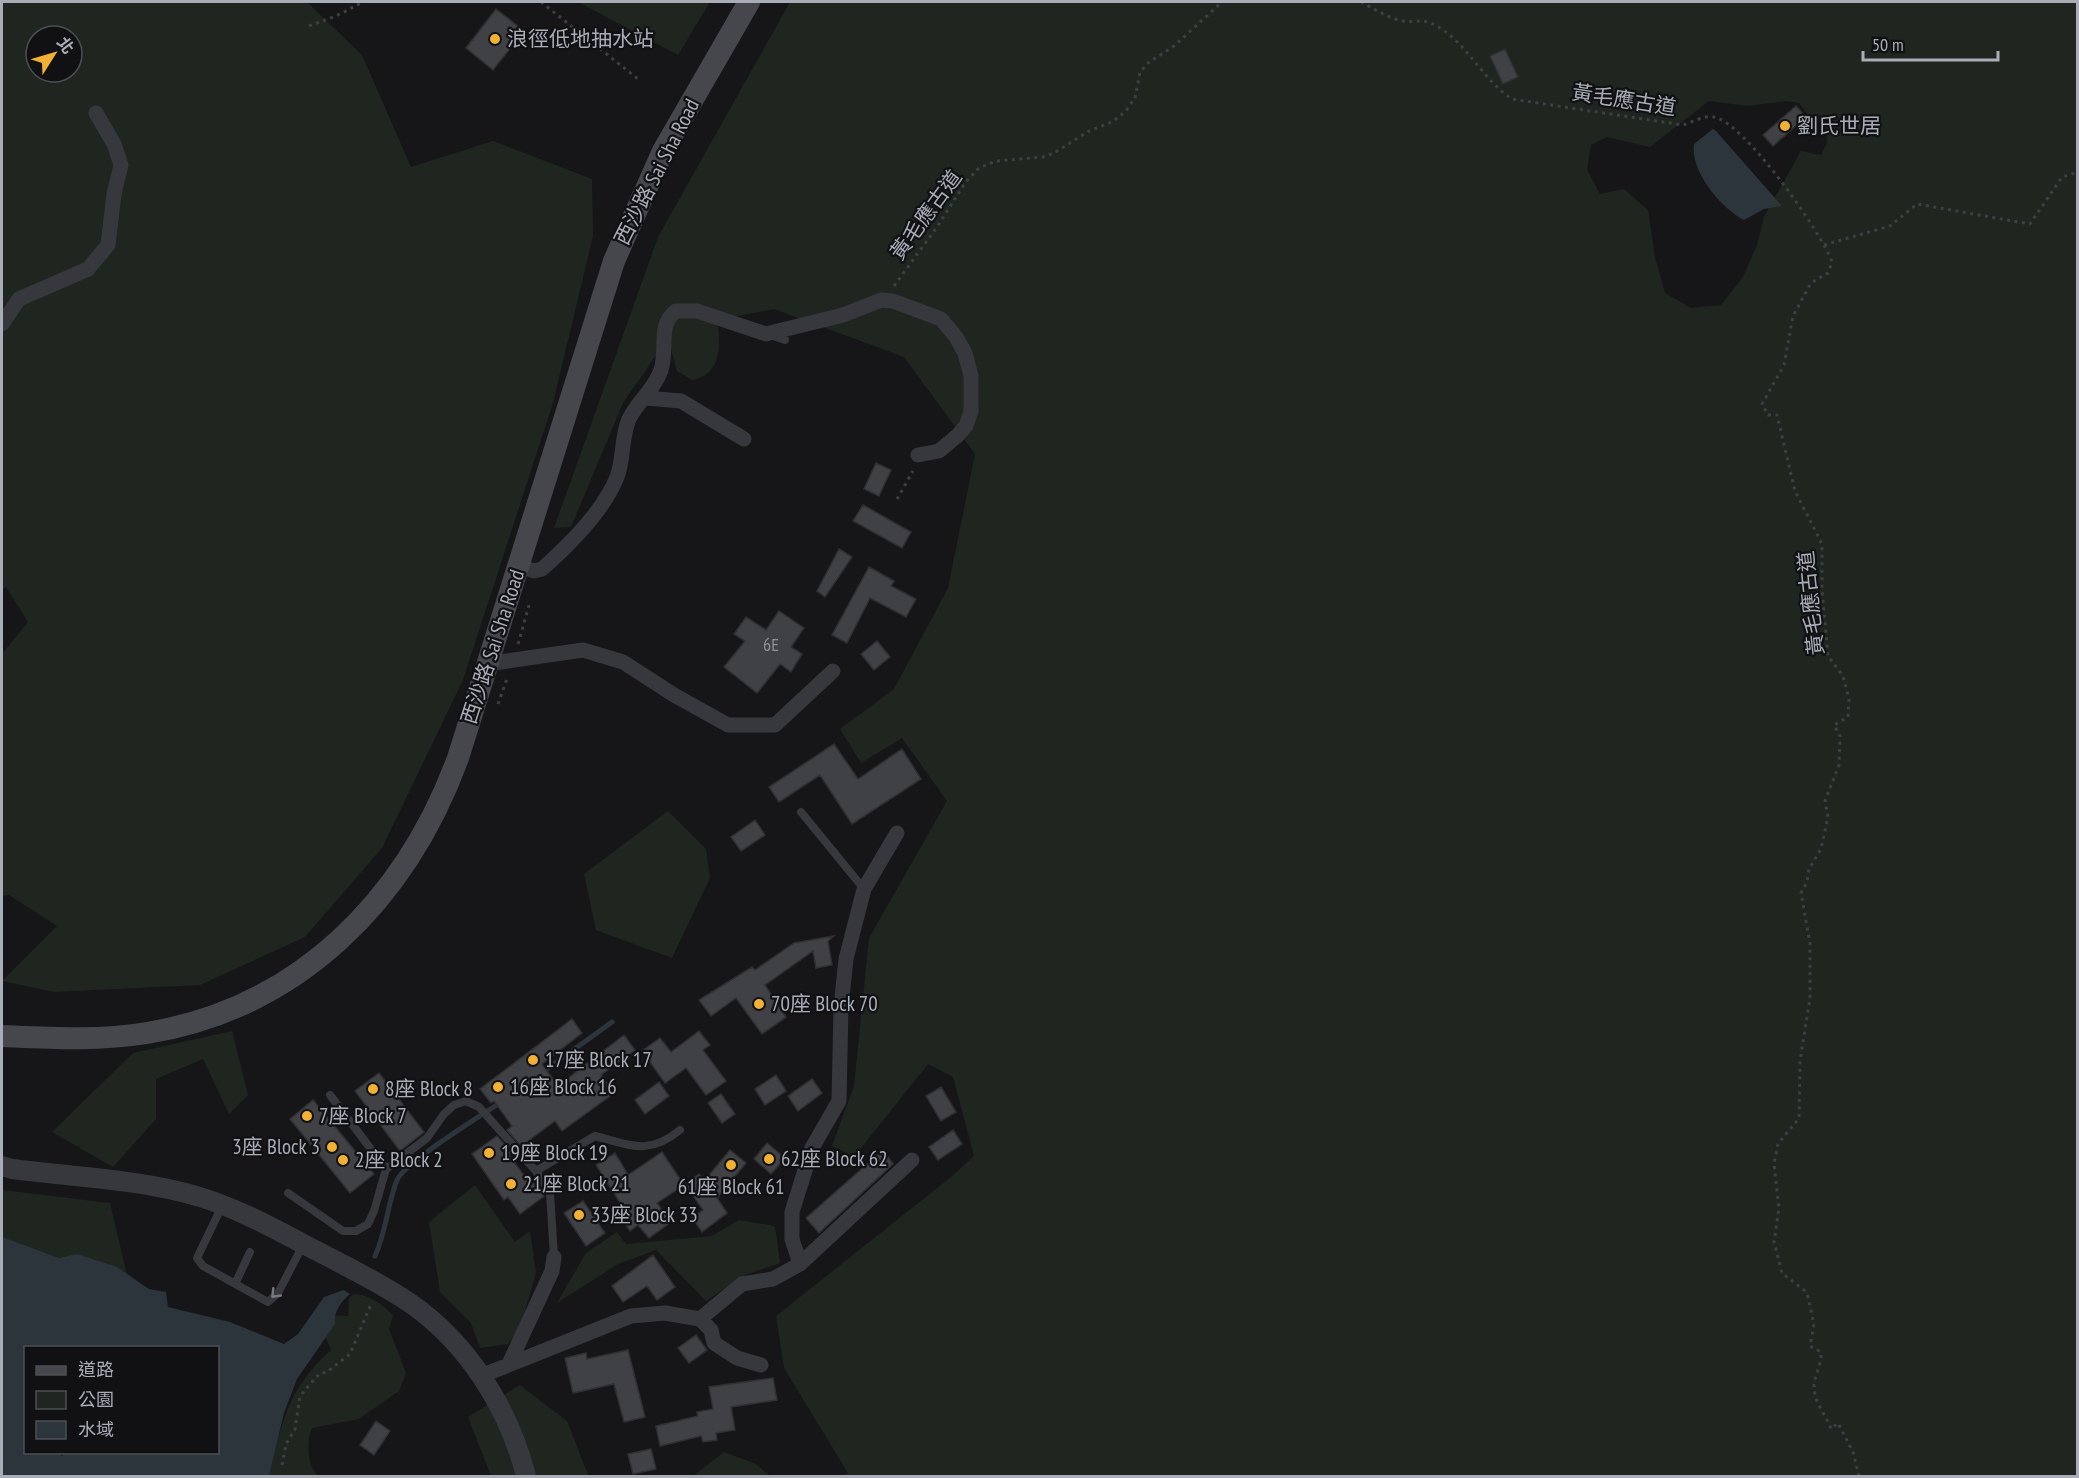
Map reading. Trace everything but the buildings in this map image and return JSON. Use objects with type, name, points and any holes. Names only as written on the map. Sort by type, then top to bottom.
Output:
[{"type":"main road","name":"西沙路 Sai Sha Road","points":[[2,1036],[56,1039],[106,1037],[173,1028],[247,1002],[315,960],[374,907],[417,847],[448,783],[487,664],[529,569],[614,261],[625,232],[663,151],[749,2]]},
{"type":"street","points":[[2,324],[19,299],[88,268],[108,244],[114,194],[121,165],[114,144],[96,113]]},
{"type":"street","points":[[529,569],[583,528],[613,484],[618,472],[626,428],[631,416],[654,387],[662,365],[664,325],[676,311],[697,311],[766,334],[843,315],[884,299],[941,319],[956,337],[969,369],[971,404],[966,426],[939,451],[918,455]]},
{"type":"street","points":[[646,398],[681,401],[744,440]]},
{"type":"street","points":[[487,664],[583,650],[623,662],[674,695],[729,725],[775,724],[833,671]]},
{"type":"street","points":[[800,1264],[792,1239],[792,1212],[812,1148],[839,1101],[841,1007],[846,959],[864,889],[897,832]]},
{"type":"street","points":[[700,1319],[742,1284],[772,1279],[800,1264],[912,1160]]},
{"type":"street","points":[[2,1166],[34,1172],[145,1184],[201,1197],[254,1218],[410,1303],[454,1340],[481,1376],[508,1424],[526,1476]]},
{"type":"street","points":[[509,1364],[552,1272],[554,1257]]},
{"type":"street","points":[[481,1376],[559,1347],[631,1316],[664,1313],[700,1319],[711,1330],[714,1343],[737,1358],[761,1365]]},
{"type":"lane","points":[[766,334],[785,340]]},
{"type":"lane","points":[[801,812],[864,889]]},
{"type":"lane","points":[[330,1095],[386,1169]]},
{"type":"lane","points":[[288,1193],[343,1232],[356,1231],[372,1218],[386,1169],[427,1138],[444,1114],[454,1105],[466,1101],[479,1107],[536,1171],[550,1193],[554,1257]]},
{"type":"lane","points":[[536,1171],[595,1136],[627,1144],[649,1146],[662,1144],[680,1130]]},
{"type":"lane","points":[[222,1206],[197,1258],[203,1266],[268,1302],[278,1293],[304,1244]]},
{"type":"lane","points":[[235,1284],[250,1252]]},
{"type":"path","points":[[309,26],[336,16],[363,2]]},
{"type":"path","points":[[541,2],[638,79]]},
{"type":"path","name":"黃毛應古道","points":[[884,299],[937,227],[965,183],[979,168],[996,161],[1043,157],[1054,153],[1089,131],[1112,122],[1125,112],[1136,98],[1140,72],[1148,63],[1174,46],[1222,2]]},
{"type":"path","name":"黃毛應古道","points":[[1361,2],[1404,21],[1421,19],[1436,25],[1476,61],[1491,81],[1512,99],[1683,125],[1706,117],[1722,119],[1765,159],[1832,262],[1830,269],[1812,283],[1793,316],[1784,365],[1762,404],[1768,414],[1777,415],[1795,491],[1821,544],[1822,591],[1828,656],[1843,676],[1850,706],[1848,717],[1834,725],[1840,736],[1839,765],[1825,801],[1828,817],[1821,849],[1809,869],[1807,882],[1801,893],[1810,944],[1810,998],[1800,1061],[1798,1118],[1778,1144],[1774,1164],[1779,1208],[1774,1242],[1782,1273],[1805,1291],[1811,1306],[1814,1324],[1810,1346],[1821,1352],[1822,1358],[1815,1380],[1815,1398],[1832,1429],[1835,1428],[1833,1425],[1838,1423],[1850,1446],[1859,1476]]},
{"type":"path","points":[[1823,245],[1890,226],[1917,204],[2030,224],[2062,177],[2078,172]]},
{"type":"path","points":[[897,500],[912,473]]},
{"type":"path","points":[[500,698],[513,661],[529,569]]},
{"type":"path","points":[[282,1465],[286,1444],[295,1429],[300,1396],[319,1374],[327,1372],[350,1354],[372,1302]]},
{"type":"green space","points":[[2,2],[307,2],[362,55],[411,167],[493,141],[592,179],[593,236],[553,403],[463,680],[382,848],[305,937],[200,985],[54,992],[2,981],[57,926],[9,895],[2,896],[2,654],[28,622],[6,587],[2,590]]},
{"type":"green space","points":[[578,2],[710,2],[678,55]]},
{"type":"green space","points":[[790,2],[2077,2],[2077,1476],[844,1476],[848,1473],[784,1368],[776,1316],[951,1177],[974,1156],[953,1077],[928,1064],[854,1157],[832,1146],[854,1086],[869,938],[947,801],[902,738],[861,763],[840,729],[894,689],[948,588],[975,454],[904,357],[774,309],[717,320],[719,348],[714,365],[702,377],[692,380],[677,371],[668,338],[623,403],[571,527],[554,528],[658,237]],"holes":[[[1709,101],[1748,106],[1786,101],[1799,103],[1811,119],[1826,126],[1827,143],[1821,155],[1801,151],[1764,217],[1757,245],[1743,277],[1721,305],[1691,308],[1665,293],[1655,257],[1648,210],[1624,189],[1600,194],[1587,170],[1591,145],[1607,137],[1650,147]]]},
{"type":"green space","points":[[668,811],[706,849],[710,878],[672,958],[596,930],[584,874]]},
{"type":"green space","points":[[232,1031],[248,1095],[229,1114],[203,1059],[156,1079],[156,1119],[113,1167],[52,1132],[133,1053]]},
{"type":"green space","points":[[475,1185],[515,1242],[530,1231],[536,1273],[520,1328],[508,1344],[480,1348],[471,1323],[440,1292],[429,1222]]},
{"type":"green space","points":[[2,1190],[110,1203],[127,1275],[2,1290]]},
{"type":"green space","points":[[739,1220],[775,1226],[780,1263],[745,1275],[706,1301],[656,1250],[618,1264],[557,1303],[586,1253],[617,1232],[626,1244],[712,1236]]},
{"type":"green space","points":[[354,1294],[375,1301],[393,1316],[389,1329],[406,1373],[399,1391],[359,1419],[312,1428],[309,1453],[314,1472],[318,1476],[269,1476],[288,1408],[305,1378],[331,1350],[316,1315],[348,1316],[349,1298]]},
{"type":"green space","points":[[520,1385],[567,1421],[588,1475],[491,1476],[468,1417]]},
{"type":"green space","points":[[724,1452],[756,1464],[770,1476],[693,1476]]},
{"type":"water","points":[[1713,129],[1782,206],[1764,209],[1744,220],[1717,198],[1702,177],[1694,155],[1694,144]]},
{"type":"water","points":[[2,1237],[59,1258],[77,1254],[117,1267],[149,1289],[166,1292],[168,1307],[230,1322],[284,1344],[298,1334],[324,1297],[344,1290],[350,1294],[338,1308],[335,1324],[297,1379],[284,1413],[269,1476],[2,1476]]},
{"type":"waterway","points":[[540,1074],[612,1022]]},
{"type":"waterway","points":[[375,1256],[394,1189],[403,1172],[428,1151],[501,1102]]},
{"type":"place","name":"浪徑低地抽水站","points":[[495,39]]},
{"type":"place","name":"劉氏世居","points":[[1785,126]]},
{"type":"place","name":"70座 Block 70","points":[[759,1004]]},
{"type":"place","name":"17座 Block 17","points":[[533,1060]]},
{"type":"place","name":"16座 Block 16","points":[[498,1087]]},
{"type":"place","name":"8座 Block 8","points":[[373,1089]]},
{"type":"place","name":"7座 Block 7","points":[[307,1116]]},
{"type":"place","name":"3座 Block 3","points":[[332,1147]]},
{"type":"place","name":"19座 Block 19","points":[[489,1153]]},
{"type":"place","name":"62座 Block 62","points":[[769,1159]]},
{"type":"place","name":"2座 Block 2","points":[[343,1160]]},
{"type":"place","name":"61座 Block 61","points":[[731,1165]]},
{"type":"place","name":"21座 Block 21","points":[[511,1184]]},
{"type":"place","name":"33座 Block 33","points":[[579,1215]]}]
